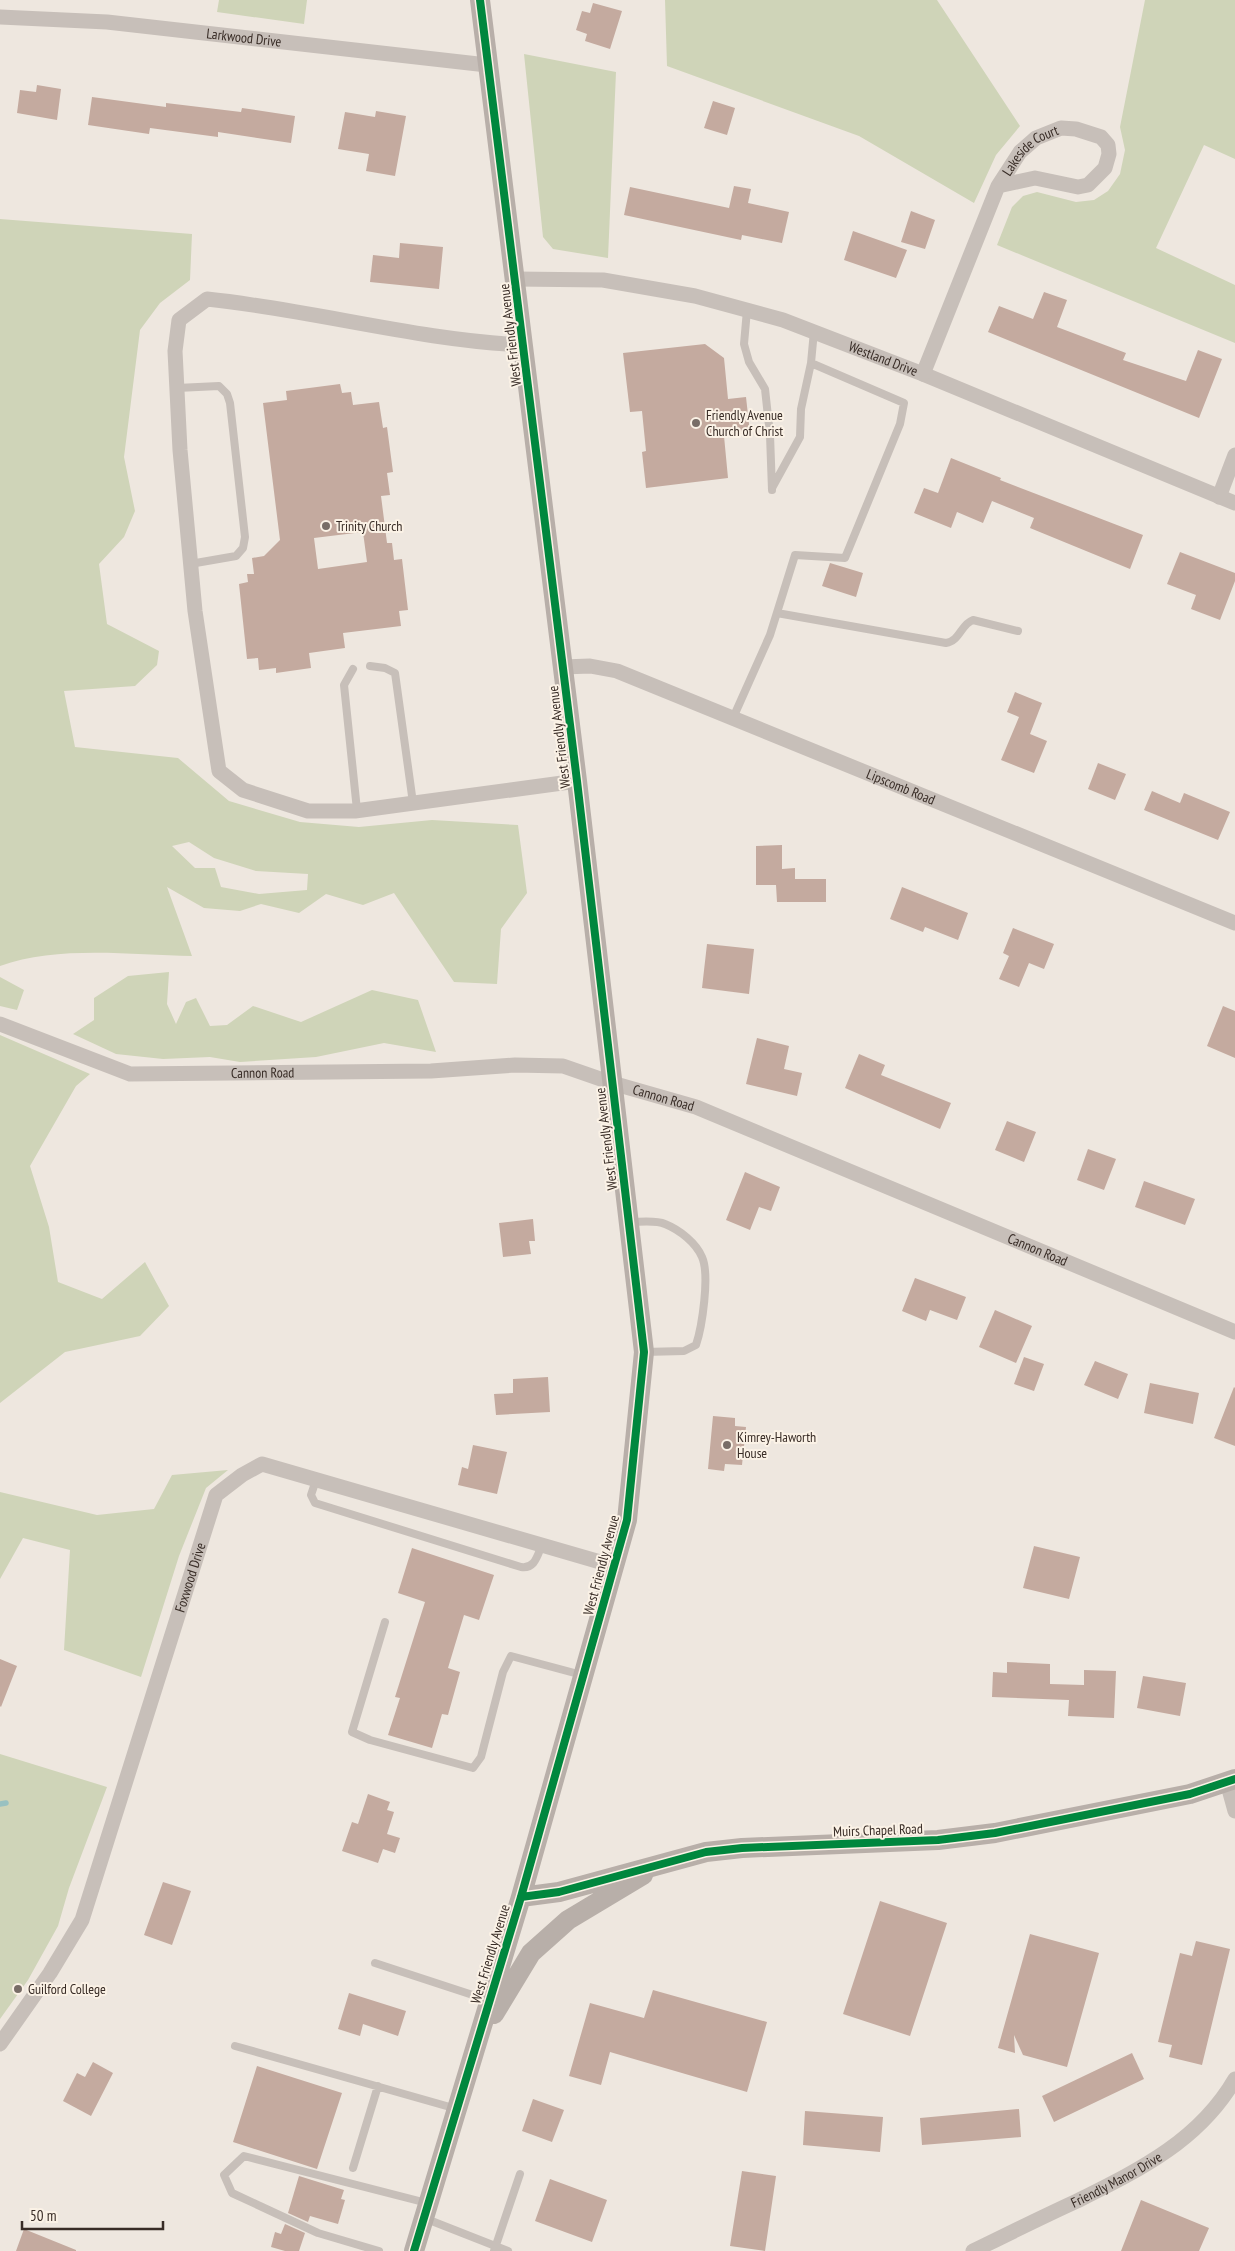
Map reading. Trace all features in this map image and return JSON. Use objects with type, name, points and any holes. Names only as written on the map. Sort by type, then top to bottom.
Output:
[{"type":"main road","name":"West Friendly Avenue","points":[[414,2251],[521,1897],[627,1520],[644,1352],[577,781],[480,0]]},
{"type":"main road","name":"Muirs Chapel Road","points":[[521,1897],[559,1892],[706,1852],[742,1848],[938,1840],[995,1833],[1190,1794],[1231,1781]]},
{"type":"main road","points":[[478,2039],[531,1953],[568,1920],[661,1863]]},
{"type":"street","name":"Larkwood Drive","points":[[0,17],[116,23],[487,65]]},
{"type":"street","name":"Lakeside Court","points":[[923,374],[998,186],[1020,152],[1036,138],[1061,128],[1076,129],[1102,137],[1108,145],[1109,154],[1105,168],[1088,185],[1078,187],[1035,178],[998,186]]},
{"type":"street","name":"Westland Drive","points":[[515,279],[603,280],[695,296],[814,330],[1235,504]]},
{"type":"street","points":[[523,345],[477,343],[253,304],[207,299],[179,320],[174,351],[180,450],[194,611],[219,771],[243,790],[308,811],[357,810],[577,781]]},
{"type":"street","points":[[1219,497],[1235,455]]},
{"type":"street","name":"Lipscomb Road","points":[[563,667],[590,666],[617,671],[1235,923]]},
{"type":"street","name":"Cannon Road","points":[[0,1024],[130,1074],[431,1071],[515,1065],[563,1066],[612,1084],[696,1107],[1235,1332]]},
{"type":"street","name":"Foxwood Drive","points":[[0,2044],[50,1973],[82,1920],[216,1495],[242,1475],[262,1464],[614,1566]]},
{"type":"street","points":[[1231,1781],[1235,1811]]},
{"type":"street","name":"Friendly Manor Drive","points":[[973,2251],[1121,2179],[1166,2154],[1190,2135],[1213,2110],[1235,2079]]},
{"type":"lane","points":[[747,310],[744,344],[749,362],[765,389],[770,435],[772,490],[800,437],[801,408],[811,363],[814,330]]},
{"type":"lane","points":[[733,718],[770,635],[795,555],[845,558],[900,424],[904,402],[811,363]]},
{"type":"lane","points":[[177,388],[219,386],[227,394],[230,403],[246,537],[243,548],[236,556],[190,564]]},
{"type":"lane","points":[[777,613],[946,643],[955,639],[968,621],[973,620],[1018,631]]},
{"type":"lane","points":[[370,666],[385,668],[395,673],[413,803]]},
{"type":"lane","points":[[353,669],[344,684],[357,810]]},
{"type":"lane","points":[[629,1222],[664,1223],[695,1245],[703,1258],[705,1269],[701,1328],[696,1345],[684,1350],[644,1352]]},
{"type":"lane","points":[[316,1480],[311,1495],[315,1503],[521,1567],[528,1568],[533,1565],[542,1545]]},
{"type":"lane","points":[[385,1622],[352,1732],[370,1740],[473,1768],[481,1756],[501,1680],[510,1656],[584,1676]]},
{"type":"lane","points":[[375,1963],[490,2001]]},
{"type":"lane","points":[[235,2046],[457,2109]]},
{"type":"lane","points":[[353,2168],[378,2086]]},
{"type":"lane","points":[[379,2251],[318,2233],[232,2193],[224,2175],[244,2156],[426,2211],[495,2248],[508,2251]]},
{"type":"lane","points":[[495,2248],[520,2174]]},
{"type":"green space","points":[[219,0],[307,0],[304,24],[217,12]]},
{"type":"green space","points":[[665,0],[937,0],[1020,126],[996,155],[974,203],[859,136],[667,66]]},
{"type":"green space","points":[[1145,0],[1235,0],[1235,159],[1204,145],[1156,248],[1235,285],[1235,343],[997,245],[1012,207],[1023,196],[1037,192],[1076,202],[1094,200],[1108,191],[1120,174],[1125,150],[1120,127]]},
{"type":"green space","points":[[524,54],[616,72],[608,258],[553,249],[543,237]]},
{"type":"green space","points":[[0,219],[192,234],[190,280],[160,303],[140,330],[124,457],[135,511],[124,537],[99,564],[107,624],[159,651],[157,665],[135,686],[64,691],[75,747],[178,758],[229,801],[300,822],[359,827],[432,820],[518,825],[527,893],[501,929],[497,984],[454,982],[394,893],[363,905],[326,894],[299,913],[261,904],[240,911],[204,908],[167,887],[192,956],[70,953],[22,959],[0,966]],"holes":[[[189,842],[214,858],[256,871],[308,874],[307,890],[259,894],[221,887],[215,868],[195,868],[172,846]]]},
{"type":"green space","points":[[169,972],[167,1004],[176,1024],[186,1002],[196,998],[210,1026],[227,1025],[253,1006],[301,1022],[372,990],[418,1000],[436,1052],[384,1043],[316,1057],[240,1062],[210,1057],[163,1059],[116,1054],[73,1034],[94,1020],[94,998],[128,976]]},
{"type":"green space","points":[[0,977],[24,990],[17,1010],[0,1006]]},
{"type":"green space","points":[[0,1035],[90,1074],[76,1086],[30,1166],[49,1227],[58,1282],[102,1299],[145,1262],[169,1306],[140,1336],[65,1352],[0,1403]]},
{"type":"green space","points":[[228,1470],[206,1488],[179,1556],[141,1677],[64,1650],[70,1550],[23,1538],[0,1579],[0,1492],[97,1515],[154,1509],[172,1475]]},
{"type":"green space","points":[[0,1754],[107,1787],[69,1888],[58,1926],[28,1980],[0,2019]]},
{"type":"building","points":[[593,3],[622,11],[610,49],[585,41],[587,34],[576,30],[582,11],[590,13]]},
{"type":"building","points":[[37,85],[61,89],[57,120],[17,113],[20,90],[36,92]]},
{"type":"building","points":[[92,97],[166,107],[166,103],[241,112],[242,108],[295,116],[291,143],[218,132],[218,137],[150,128],[149,134],[88,125]]},
{"type":"building","points":[[713,101],[735,108],[727,135],[704,128]]},
{"type":"building","points":[[376,111],[406,116],[395,176],[366,171],[369,154],[338,149],[345,112],[375,117]]},
{"type":"building","points":[[734,186],[751,189],[748,203],[789,212],[782,243],[742,235],[741,240],[624,215],[630,187],[729,208]]},
{"type":"building","points":[[911,211],[935,220],[925,249],[901,242]]},
{"type":"building","points":[[853,231],[907,250],[896,278],[844,260]]},
{"type":"building","points":[[400,243],[443,247],[439,289],[370,282],[373,255],[399,258]]},
{"type":"building","points":[[1044,292],[1067,300],[1057,327],[1126,353],[1123,360],[1186,381],[1198,350],[1222,359],[1199,418],[988,332],[999,306],[1033,319]]},
{"type":"building","name":"Friendly Avenue Church of Christ","points":[[705,344],[724,358],[728,399],[746,397],[750,433],[724,436],[728,478],[646,488],[642,452],[646,451],[642,411],[630,412],[623,353]]},
{"type":"building","name":"Trinity Church","points":[[340,384],[342,393],[351,392],[353,405],[379,402],[383,428],[387,427],[393,472],[387,473],[390,495],[381,496],[387,543],[392,543],[394,560],[402,559],[408,610],[399,611],[401,626],[343,633],[345,648],[309,653],[311,668],[276,673],[276,668],[259,670],[258,658],[247,659],[239,584],[248,582],[247,574],[254,574],[252,558],[264,556],[280,540],[263,403],[287,400],[286,391]],"holes":[[[363,532],[367,562],[318,569],[314,538]]]},
{"type":"building","points":[[951,458],[1001,478],[1000,480],[1143,535],[1130,569],[1030,528],[1034,518],[992,501],[983,523],[957,512],[951,528],[914,513],[924,488],[938,493]]},
{"type":"building","points":[[1180,552],[1235,573],[1235,581],[1220,620],[1191,609],[1196,595],[1167,584]]},
{"type":"building","points":[[830,563],[863,573],[856,597],[822,586]]},
{"type":"building","points":[[1015,692],[1042,703],[1030,734],[1047,741],[1034,773],[1001,760],[1019,717],[1007,712]]},
{"type":"building","points":[[1098,763],[1126,774],[1115,800],[1088,789]]},
{"type":"building","points":[[1152,791],[1180,803],[1184,793],[1230,812],[1218,840],[1144,810]]},
{"type":"building","points":[[782,845],[782,869],[795,868],[795,879],[826,879],[826,902],[777,902],[776,885],[756,885],[756,846]]},
{"type":"building","points":[[902,887],[968,913],[958,940],[925,927],[923,932],[890,919]]},
{"type":"building","points":[[1013,928],[1054,944],[1044,969],[1029,963],[1019,987],[999,979],[1009,956],[1003,953]]},
{"type":"building","points":[[707,944],[754,949],[749,994],[702,988]]},
{"type":"building","points":[[1223,1006],[1235,1011],[1235,1058],[1207,1046]]},
{"type":"building","points":[[757,1038],[789,1046],[784,1069],[802,1073],[797,1096],[746,1084]]},
{"type":"building","points":[[859,1054],[885,1065],[881,1075],[951,1103],[940,1129],[845,1088]]},
{"type":"building","points":[[1007,1121],[1036,1132],[1024,1162],[995,1150]]},
{"type":"building","points":[[1088,1149],[1116,1159],[1104,1190],[1077,1180]]},
{"type":"building","points":[[745,1172],[780,1187],[771,1211],[759,1207],[750,1230],[726,1220]]},
{"type":"building","points":[[1144,1181],[1195,1199],[1185,1225],[1135,1207]]},
{"type":"building","points":[[533,1219],[535,1241],[529,1241],[531,1254],[503,1257],[499,1223]]},
{"type":"building","points":[[915,1278],[966,1297],[957,1320],[930,1310],[926,1321],[902,1311]]},
{"type":"building","points":[[995,1310],[1032,1326],[1016,1363],[979,1347]]},
{"type":"building","points":[[1024,1357],[1044,1364],[1034,1391],[1014,1384]]},
{"type":"building","points":[[1095,1361],[1128,1374],[1118,1399],[1084,1385]]},
{"type":"building","points":[[548,1377],[550,1412],[496,1415],[494,1394],[513,1393],[513,1379]]},
{"type":"building","points":[[1150,1383],[1199,1393],[1193,1424],[1144,1413]]},
{"type":"building","points":[[1235,1388],[1235,1446],[1214,1438]]},
{"type":"building","name":"Kimrey-Haworth House","points":[[713,1416],[735,1418],[735,1426],[746,1427],[742,1465],[725,1464],[724,1471],[708,1469]]},
{"type":"building","points":[[473,1445],[507,1452],[497,1494],[458,1485],[462,1467],[468,1469]]},
{"type":"building","points":[[1034,1546],[1080,1557],[1069,1599],[1023,1588]]},
{"type":"building","points":[[412,1548],[494,1575],[479,1620],[464,1615],[448,1668],[460,1672],[448,1715],[442,1714],[432,1748],[388,1735],[400,1698],[395,1697],[425,1602],[398,1593]]},
{"type":"building","points":[[0,1659],[17,1666],[1,1707],[0,1706]]},
{"type":"building","points":[[1007,1662],[1050,1664],[1050,1684],[1084,1685],[1084,1670],[1116,1671],[1114,1718],[1068,1716],[1069,1700],[992,1697],[993,1672],[1007,1673]]},
{"type":"building","points":[[1143,1676],[1186,1683],[1180,1716],[1137,1708]]},
{"type":"building","points":[[368,1794],[390,1802],[387,1810],[394,1812],[387,1834],[400,1838],[395,1853],[383,1849],[378,1863],[342,1851],[352,1822],[358,1824]]},
{"type":"building","points":[[163,1882],[191,1891],[172,1945],[144,1935]]},
{"type":"building","points":[[880,1901],[947,1923],[910,2036],[843,2014]]},
{"type":"building","points":[[1030,1934],[1099,1953],[1067,2067],[1023,2055],[1014,2035],[1015,2053],[998,2048]]},
{"type":"building","points":[[1196,1941],[1230,1949],[1202,2065],[1169,2057],[1172,2045],[1158,2042],[1180,1953],[1192,1956]]},
{"type":"building","points":[[653,1990],[767,2022],[747,2092],[610,2052],[601,2085],[569,2076],[590,2003],[644,2018]]},
{"type":"building","points":[[349,1993],[406,2011],[398,2036],[363,2024],[360,2036],[338,2029]]},
{"type":"building","points":[[1132,2053],[1144,2079],[1054,2122],[1042,2096]]},
{"type":"building","points":[[93,2062],[113,2073],[91,2116],[63,2101],[77,2073],[85,2077]]},
{"type":"building","points":[[257,2066],[342,2093],[317,2169],[233,2142]]},
{"type":"building","points":[[533,2099],[564,2110],[552,2142],[522,2131]]},
{"type":"building","points":[[1019,2109],[1021,2137],[922,2145],[920,2118]]},
{"type":"building","points":[[805,2111],[883,2117],[880,2152],[803,2145]]},
{"type":"building","points":[[742,2171],[776,2176],[765,2251],[730,2246]]},
{"type":"building","points":[[299,2176],[344,2190],[341,2199],[345,2200],[338,2224],[310,2216],[308,2222],[288,2213]]},
{"type":"building","points":[[550,2179],[607,2200],[592,2242],[535,2221]]},
{"type":"building","points":[[1141,2200],[1209,2228],[1199,2251],[1121,2251]]},
{"type":"building","points":[[285,2224],[305,2233],[299,2251],[285,2251],[271,2247],[275,2232],[281,2234]]},
{"type":"building","points":[[24,2229],[76,2250],[76,2251],[16,2251]]},
{"type":"waterway","points":[[0,1804],[6,1803]]},
{"type":"cycle path","points":[[414,2251],[521,1897],[627,1520],[644,1352],[577,781],[480,0]]},
{"type":"cycle path","points":[[521,1897],[559,1892],[706,1852],[742,1848],[938,1840],[995,1833],[1190,1794],[1235,1779]]},
{"type":"place","name":"Friendly Avenue Church of Christ","points":[[696,423]]},
{"type":"place","name":"Trinity Church","points":[[326,526]]},
{"type":"place","name":"Kimrey-Haworth House","points":[[727,1445]]},
{"type":"place","name":"Guilford College","points":[[18,1989]]}]
